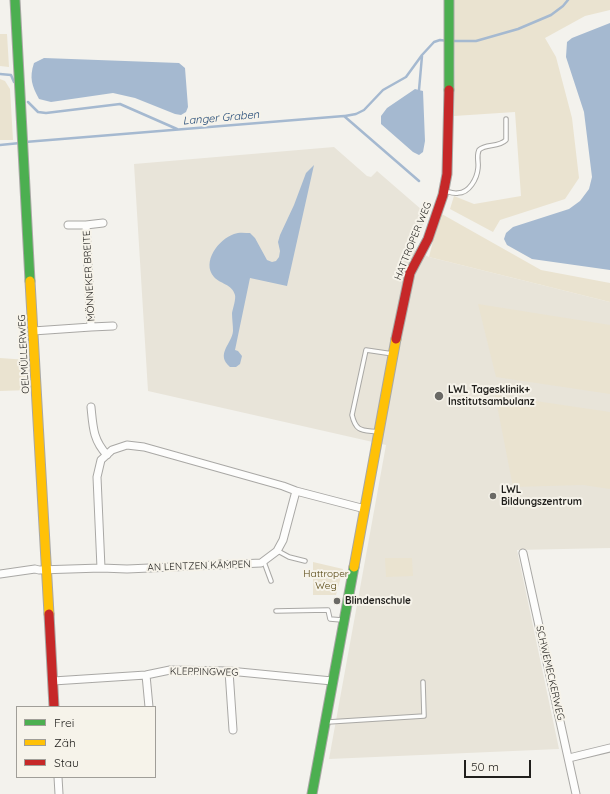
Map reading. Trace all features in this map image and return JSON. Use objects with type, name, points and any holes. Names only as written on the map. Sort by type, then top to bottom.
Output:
[{"type":"main road","name":"OELMÜLLERWEG","points":[[15,0],[54,706]]},
{"type":"main road","name":"HATTROPER WEG","points":[[312,794],[324,722],[402,308],[410,273],[428,239],[444,191],[448,156],[450,49],[449,0]]},
{"type":"street","name":"MÖNNEKER BREITE","points":[[68,225],[103,223]]},
{"type":"street","name":"MÖNNEKER BREITE","points":[[86,225],[91,327]]},
{"type":"street","name":"MÖNNEKER BREITE","points":[[33,331],[113,326]]},
{"type":"street","points":[[91,408],[93,432],[100,448],[107,455]]},
{"type":"street","points":[[101,568],[97,477],[101,460],[112,450],[127,445],[144,447],[296,491],[365,509]]},
{"type":"street","name":"AN LENTZEN KÄMPEN","points":[[0,574],[21,570],[149,568],[252,564],[264,562],[277,551],[283,540],[296,491]]},
{"type":"street","name":"SCHWEMECKERWEG","points":[[523,553],[576,794]]},
{"type":"street","name":"KLEPPINGWEG","points":[[53,681],[146,675],[170,670],[229,671],[332,681]]},
{"type":"street","points":[[229,671],[233,730]]},
{"type":"street","points":[[146,675],[149,706]]},
{"type":"street","points":[[569,758],[610,748]]},
{"type":"street","points":[[58,778],[59,794]]},
{"type":"lane","points":[[444,191],[457,194],[473,183],[478,168],[477,156],[479,150],[485,146],[503,143],[506,140],[506,119]]},
{"type":"lane","points":[[379,433],[360,430],[354,424],[352,415],[366,350],[394,354]]},
{"type":"lane","points":[[277,551],[289,557],[305,561]]},
{"type":"lane","points":[[264,562],[271,581]]},
{"type":"lane","points":[[276,611],[328,610],[330,619],[344,620]]},
{"type":"lane","points":[[324,722],[424,716],[423,682]]},
{"type":"shaded area","name":"LWL Bildungszentrum","points":[[334,147],[367,176],[371,177],[377,171],[422,210],[423,225],[412,249],[429,257],[610,302],[610,548],[517,550],[559,749],[329,759],[386,445],[148,391],[134,164]]},
{"type":"green space","points":[[453,0],[610,0],[610,10],[585,16],[545,38],[556,57],[572,118],[579,178],[565,199],[500,220],[493,232],[450,209],[454,196],[474,204],[521,196],[515,112],[454,116],[455,65]]},
{"type":"green space","points":[[0,34],[7,34],[9,67],[0,66]]},
{"type":"green space","points":[[0,79],[5,81],[10,89],[13,140],[0,140]]},
{"type":"green space","points":[[440,213],[541,270],[610,283],[610,302],[429,257]]},
{"type":"green space","points":[[478,304],[610,325],[610,394],[496,377]]},
{"type":"green space","points":[[0,358],[28,360],[30,390],[0,391]]},
{"type":"green space","points":[[495,395],[610,412],[610,489],[583,485],[513,487]]},
{"type":"green space","points":[[385,558],[412,558],[413,576],[386,577]]},
{"type":"green space","name":"Hattroper Weg","points":[[313,562],[343,569],[336,595],[313,595]]},
{"type":"water","points":[[610,23],[610,270],[532,259],[507,245],[504,239],[506,233],[513,227],[569,209],[580,201],[589,189],[592,177],[584,112],[566,57],[567,42],[572,38]]},
{"type":"water","points":[[44,58],[179,63],[185,68],[188,107],[186,112],[181,115],[175,114],[135,98],[113,93],[51,102],[39,99],[33,86],[32,73],[34,63]]},
{"type":"water","points":[[415,89],[423,91],[425,141],[423,152],[419,155],[413,152],[381,124],[381,116],[387,108]]},
{"type":"water","points":[[314,165],[287,286],[250,278],[235,350],[242,356],[240,364],[236,367],[230,367],[224,358],[224,353],[233,331],[232,313],[235,295],[229,286],[214,277],[210,265],[211,258],[218,246],[228,237],[238,233],[250,233],[255,238],[267,260],[272,262],[276,261],[279,257],[280,251],[278,242],[280,235],[294,205],[306,173]]},
{"type":"waterway","points":[[453,41],[476,41],[518,29],[551,15],[568,0]]},
{"type":"waterway","points":[[345,116],[356,114],[364,110],[383,90],[406,77],[422,55],[434,42],[440,40],[448,41]]},
{"type":"waterway","points":[[419,90],[422,56]]},
{"type":"waterway","points":[[0,74],[11,75],[14,82]]},
{"type":"waterway","points":[[28,102],[38,112],[46,113],[120,104],[177,129]]},
{"type":"waterway","name":"Langer Graben","points":[[25,142],[344,116],[419,181]]},
{"type":"waterway","name":"Langer Graben","points":[[0,145],[20,143]]},
{"type":"traffic: fast","points":[[15,0],[30,281]]},
{"type":"traffic: fast","points":[[449,0],[449,90]]},
{"type":"traffic: fast","points":[[312,794],[354,567]]},
{"type":"traffic: slow","points":[[30,281],[49,614]]},
{"type":"traffic: slow","points":[[354,567],[396,339]]},
{"type":"traffic: jam","points":[[396,339],[410,273],[428,239],[443,195],[447,174],[449,90]]},
{"type":"traffic: jam","points":[[49,614],[54,706]]},
{"type":"place","name":"LWL Tagesklinik+ Institutsambulanz","points":[[439,396]]},
{"type":"place","name":"LWL Bildungszentrum","points":[[493,496]]},
{"type":"place","name":"Blindenschule","points":[[337,601]]}]
